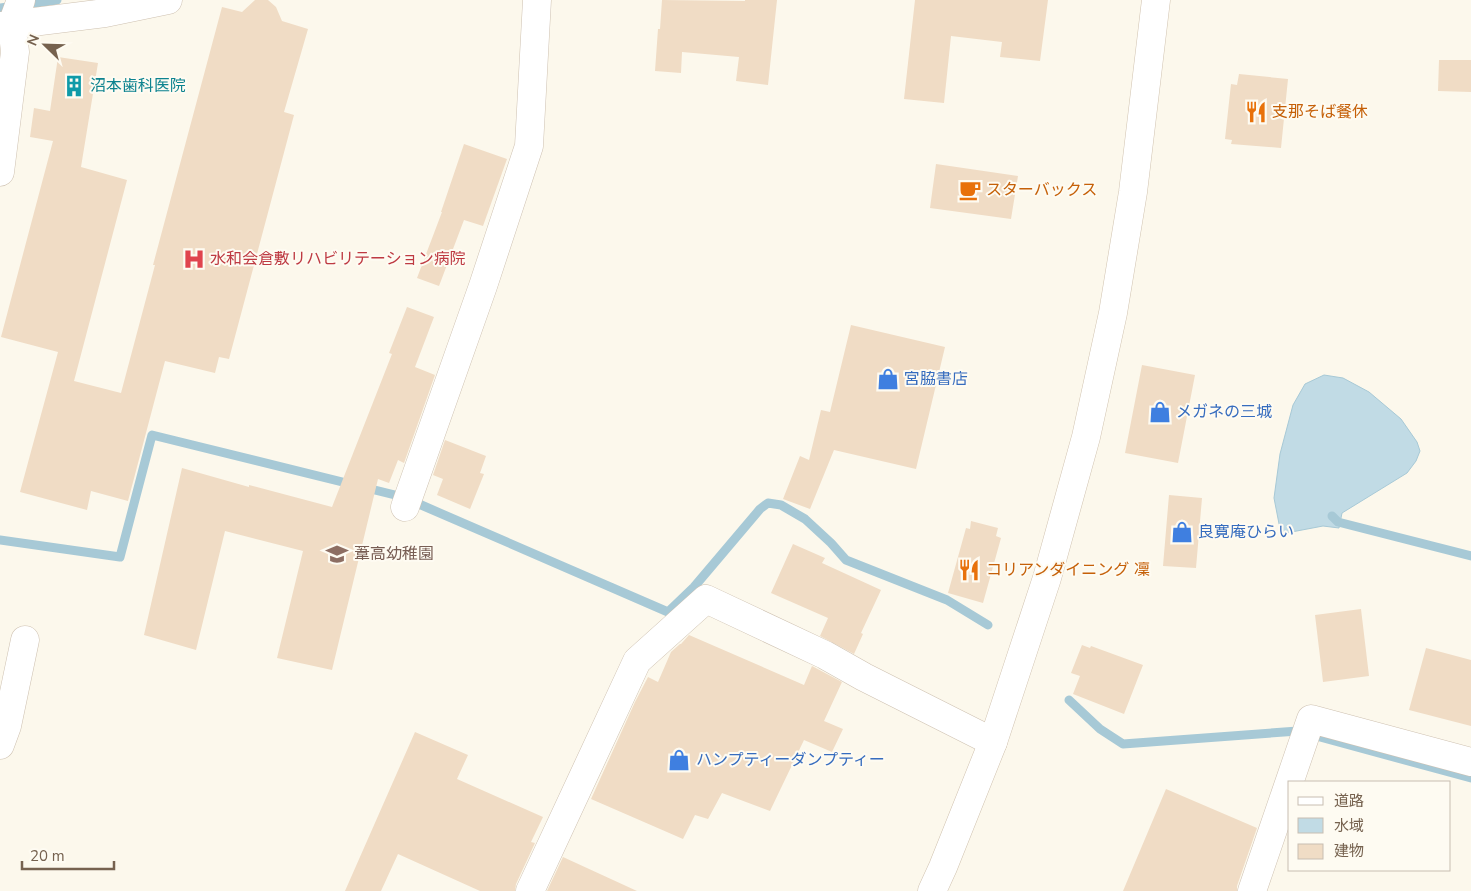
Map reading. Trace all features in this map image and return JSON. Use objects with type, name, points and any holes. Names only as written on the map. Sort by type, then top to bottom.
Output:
[{"type":"street","points":[[0,172],[15,52],[11,18],[105,13],[168,0]]},
{"type":"street","points":[[405,507],[483,286],[529,146],[537,0]]},
{"type":"street","points":[[932,891],[993,742],[1048,578],[1088,427],[1112,313],[1133,192],[1156,0]]},
{"type":"street","points":[[530,891],[637,661],[706,599],[825,655],[864,677],[993,742]]},
{"type":"street","points":[[0,745],[8,726],[25,640]]},
{"type":"street","points":[[1290,781],[1311,719],[1471,762]]},
{"type":"street","points":[[1252,891],[1288,786]]},
{"type":"water","points":[[1324,375],[1343,378],[1369,392],[1401,419],[1417,442],[1420,451],[1416,461],[1407,473],[1342,513],[1339,528],[1323,526],[1281,534],[1274,498],[1280,454],[1293,405],[1305,384]]},
{"type":"building","name":"水和会倉敷リハビリテーション病院","points":[[255,0],[268,0],[276,7],[282,21],[308,29],[284,112],[294,115],[229,359],[219,357],[215,373],[165,361],[128,501],[91,491],[87,510],[20,492],[58,352],[1,337],[53,141],[30,137],[34,108],[50,111],[58,57],[98,63],[81,167],[127,180],[74,381],[121,393],[222,7],[242,12]]},
{"type":"building","points":[[662,0],[777,0],[768,85],[736,81],[739,57],[682,52],[681,73],[655,71]]},
{"type":"building","points":[[915,0],[1048,0],[1040,61],[1000,57],[1002,42],[951,36],[944,103],[904,99]]},
{"type":"building","points":[[1439,60],[1471,60],[1471,92],[1438,91]]},
{"type":"building","name":"支那そば餐休","points":[[1239,74],[1288,79],[1281,148],[1231,144],[1232,140],[1225,139],[1231,84],[1237,85]]},
{"type":"building","points":[[464,144],[507,159],[483,226],[464,220],[439,286],[417,278],[442,212]]},
{"type":"building","points":[[936,164],[1018,176],[1011,219],[930,208]]},
{"type":"building","points":[[407,307],[434,317],[415,367],[435,375],[404,463],[398,460],[389,483],[378,479],[332,670],[277,658],[303,551],[225,531],[196,650],[144,635],[182,468],[249,487],[249,485],[332,507],[392,354],[389,353]]},
{"type":"building","name":"宮脇書店","points":[[851,325],[945,347],[916,469],[834,450],[810,509],[783,499],[800,456],[809,460],[821,410],[830,412]]},
{"type":"building","points":[[1142,365],[1195,375],[1178,463],[1125,453]]},
{"type":"building","points":[[445,440],[486,456],[480,473],[484,474],[470,509],[437,495],[443,479],[433,475]]},
{"type":"building","name":"良寛庵ひらい","points":[[1169,495],[1202,498],[1196,568],[1163,566]]},
{"type":"building","points":[[971,521],[998,528],[996,536],[1001,538],[983,603],[948,593],[966,528],[970,529]]},
{"type":"building","points":[[793,544],[825,558],[822,563],[881,590],[861,633],[863,634],[854,654],[820,636],[828,618],[771,593]]},
{"type":"building","points":[[1361,609],[1369,676],[1323,682],[1315,615]]},
{"type":"building","points":[[689,635],[804,685],[812,666],[842,682],[824,721],[843,729],[832,752],[804,740],[770,811],[722,793],[708,819],[695,815],[683,839],[591,799],[648,677],[658,682],[671,652]]},
{"type":"building","points":[[1082,645],[1090,648],[1091,646],[1143,665],[1124,714],[1073,694],[1080,676],[1071,673]]},
{"type":"building","points":[[1426,648],[1471,660],[1471,726],[1409,710]]},
{"type":"building","points":[[415,732],[468,755],[457,779],[543,817],[531,842],[535,843],[516,884],[515,891],[480,891],[398,854],[381,891],[345,891]]},
{"type":"building","points":[[1166,789],[1257,828],[1237,886],[1237,891],[1123,891]]},
{"type":"building","points":[[563,857],[637,891],[547,891]]},
{"type":"waterway","points":[[0,8],[57,0]]},
{"type":"waterway","points":[[0,540],[120,557],[152,435],[395,495]]},
{"type":"waterway","points":[[419,504],[668,612],[694,587],[760,509],[768,503],[781,505],[805,519],[846,560],[947,600],[988,625]]},
{"type":"waterway","points":[[1332,516],[1338,522],[1471,556]]},
{"type":"waterway","points":[[1069,700],[1100,729],[1123,744],[1298,731],[1471,778]]},
{"type":"place","name":"沼本歯科医院","points":[[74,86]]},
{"type":"place","name":"支那そば餐休","points":[[1256,112]]},
{"type":"place","name":"スターバックス","points":[[970,190]]},
{"type":"place","name":"水和会倉敷リハビリテーション病院","points":[[194,259]]},
{"type":"place","name":"宮脇書店","points":[[888,379]]},
{"type":"place","name":"メガネの三城","points":[[1160,412]]},
{"type":"place","name":"良寛庵ひらい","points":[[1182,532]]},
{"type":"place","name":"葦高幼稚園","points":[[337,554]]},
{"type":"place","name":"コリアンダイニング 凜","points":[[969,570]]},
{"type":"place","name":"ハンプティーダンプティー","points":[[679,760]]}]
